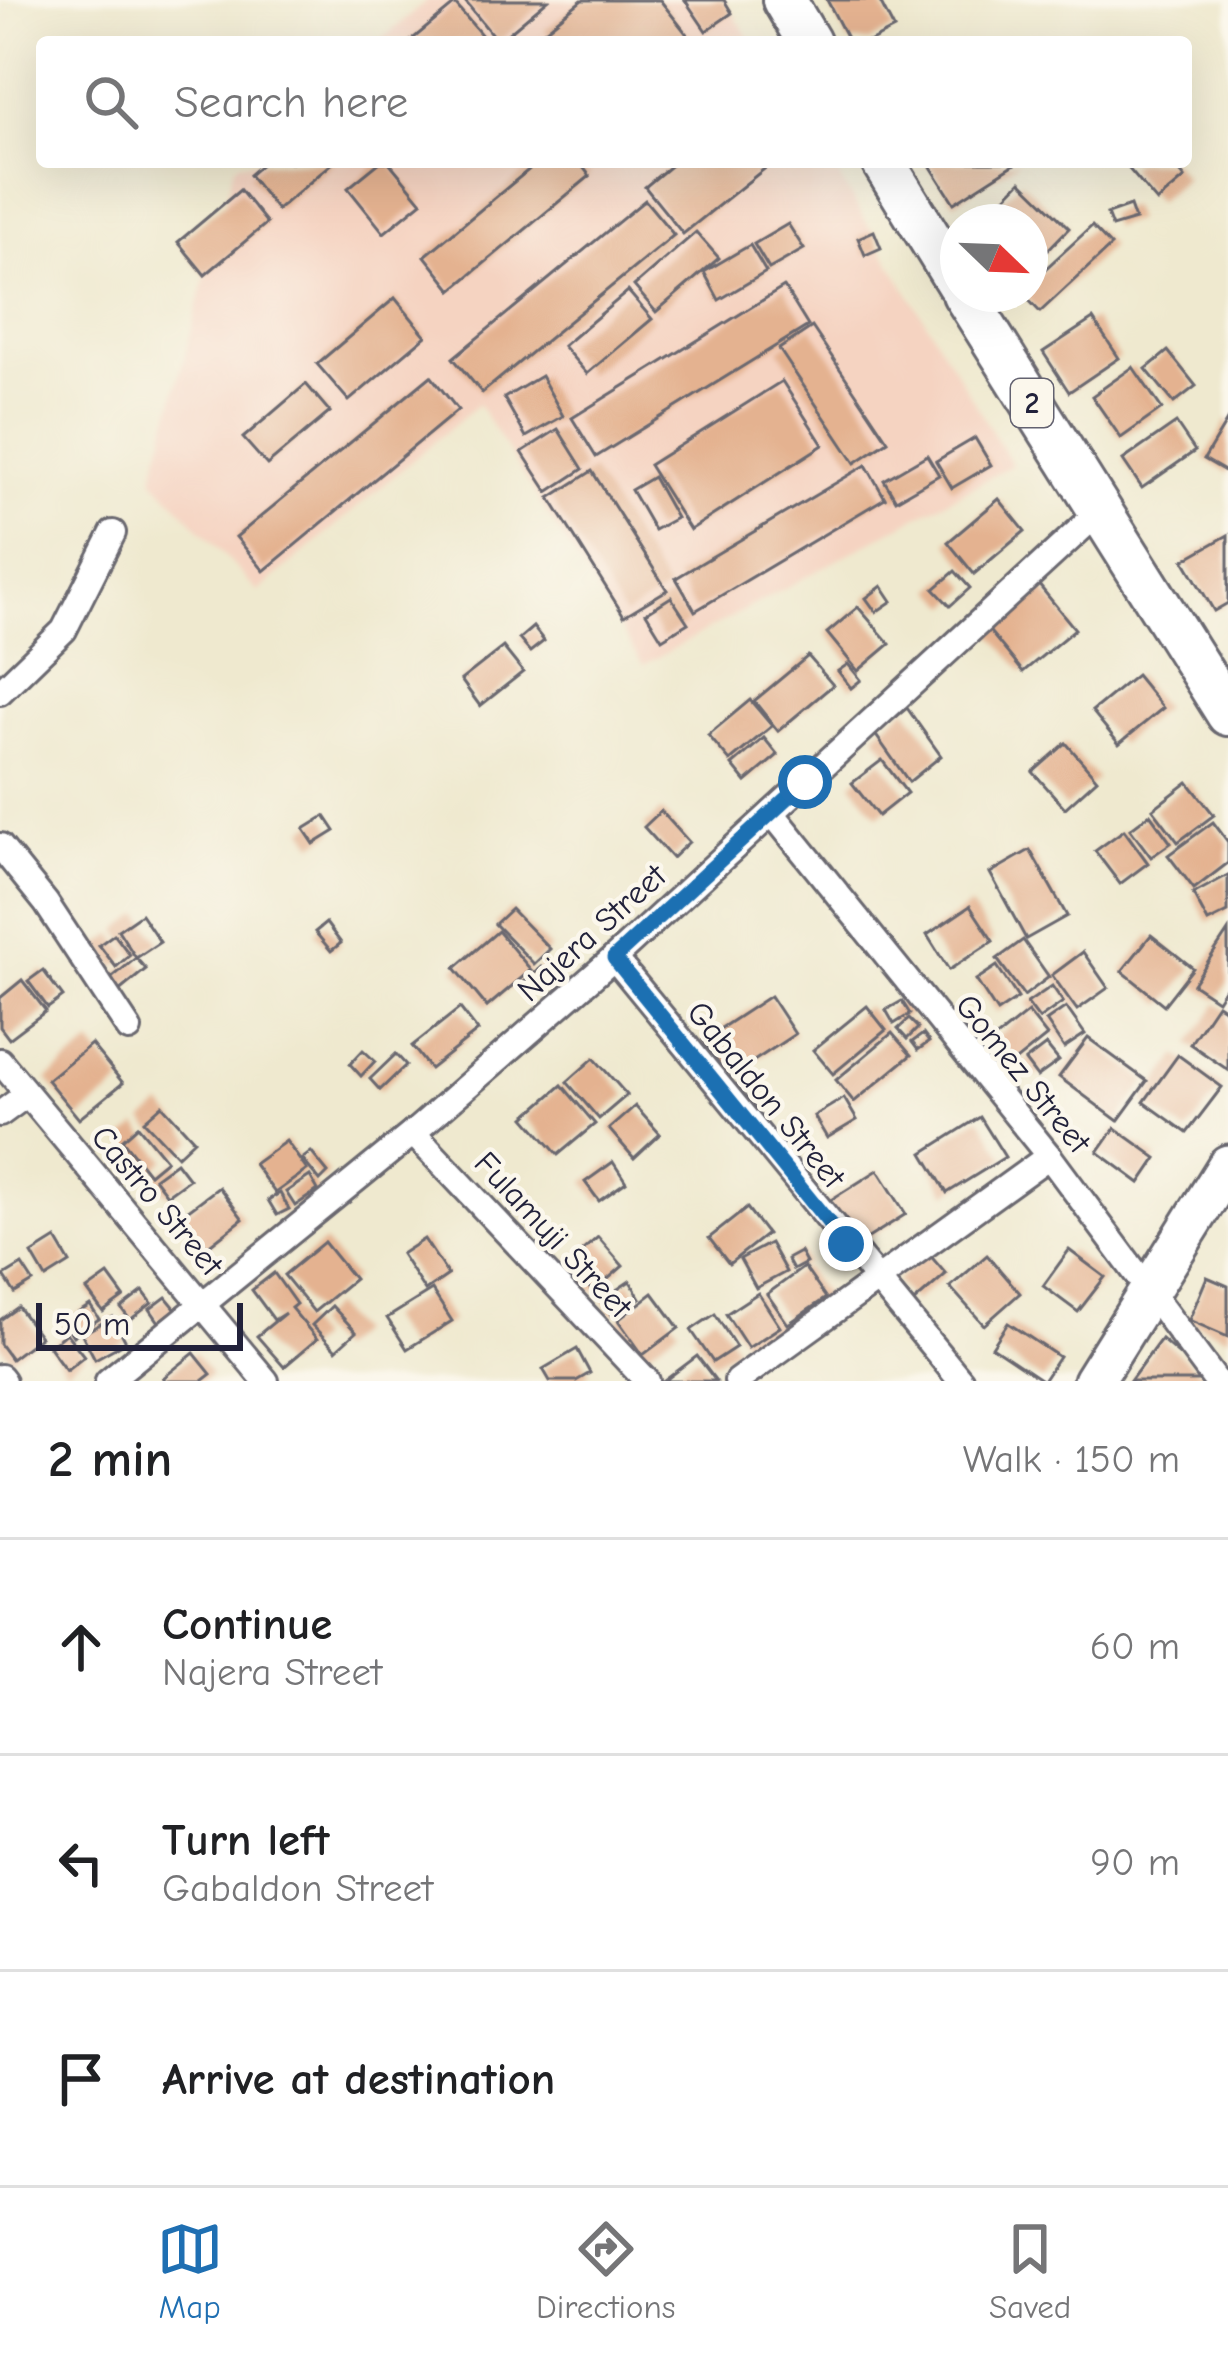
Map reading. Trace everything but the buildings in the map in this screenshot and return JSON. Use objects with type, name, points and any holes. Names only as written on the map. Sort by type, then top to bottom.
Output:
[{"type":"highway","points":[[784,0],[805,36]]},
{"type":"highway","points":[[887,168],[940,255]]},
{"type":"highway","name":"2","points":[[975,312],[1228,714]]},
{"type":"main road","points":[[1093,1381],[1228,1165]]},
{"type":"street","name":"Najera Street","points":[[108,1381],[413,1133],[614,958],[1100,512]]},
{"type":"street","points":[[0,692],[64,630],[113,533]]},
{"type":"street","name":"Gomez Street","points":[[772,813],[1049,1156],[1216,1381]]},
{"type":"street","points":[[0,846],[46,903],[129,1029]]},
{"type":"street","name":"Gabaldon Street","points":[[614,958],[962,1381]]},
{"type":"street","name":"Castro Street","points":[[0,1061],[266,1381]]},
{"type":"street","points":[[0,1114],[26,1095]]},
{"type":"street","name":"Fulamuji Street","points":[[413,1133],[647,1381]]},
{"type":"street","points":[[737,1381],[1049,1156]]},
{"type":"shaded area","points":[[428,0],[724,0],[748,36],[386,36]]},
{"type":"shaded area","points":[[234,168],[834,168],[1012,465],[643,665],[478,404],[258,592],[153,478]]},
{"type":"route","points":[[805,782],[614,958],[846,1244]]}]
